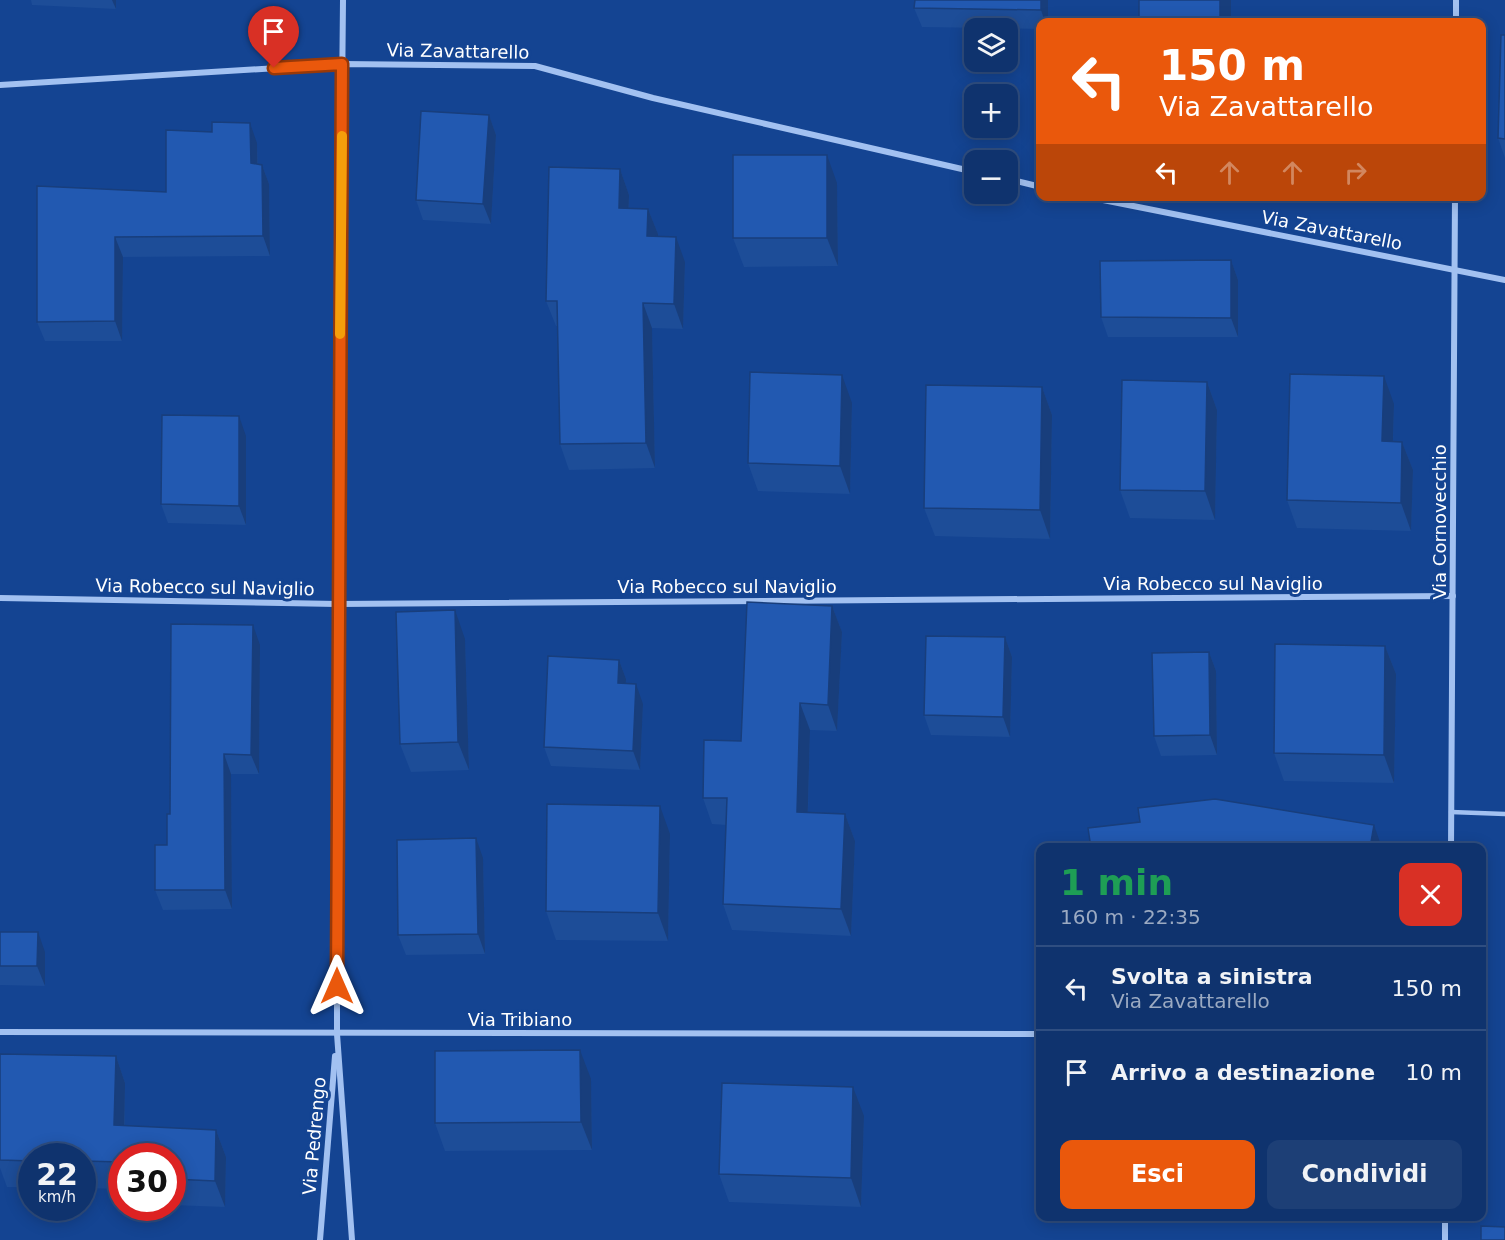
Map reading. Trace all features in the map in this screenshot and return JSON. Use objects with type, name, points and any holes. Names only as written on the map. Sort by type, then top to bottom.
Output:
[{"type":"street","name":"Via Pedrengo","points":[[343,0],[337,604],[337,1034],[352,1240]]},
{"type":"street","points":[[1455,18],[1456,0]]},
{"type":"street","name":"Via Zavattarello","points":[[0,85],[342,64],[535,66],[653,98],[964,169]]},
{"type":"street","points":[[1018,181],[1036,186]]},
{"type":"street","name":"Via Zavattarello","points":[[1108,201],[1505,280]]},
{"type":"street","name":"Via Cornovecchio","points":[[1451,843],[1455,201]]},
{"type":"street","name":"Via Robecco sul Naviglio","points":[[0,598],[337,604],[1454,596]]},
{"type":"street","name":"Via Tribiano","points":[[0,1032],[1036,1034]]},
{"type":"street","name":"Via Pedrengo","points":[[320,1240],[337,1034]]},
{"type":"street","points":[[1445,1221],[1445,1240]]},
{"type":"lane","points":[[1451,813],[1505,814]]},
{"type":"building","points":[[915,0],[1041,0],[1041,10],[914,8]]},
{"type":"building","points":[[1139,0],[1220,0],[1220,18],[1139,18]]},
{"type":"building","points":[[1501,35],[1505,35],[1505,139],[1498,138]]},
{"type":"building","points":[[421,111],[489,115],[483,204],[416,200]]},
{"type":"building","points":[[212,122],[250,123],[251,163],[262,165],[263,236],[115,237],[115,321],[37,322],[37,186],[166,192],[166,130],[212,132]]},
{"type":"building","points":[[733,155],[827,155],[827,238],[733,238]]},
{"type":"building","points":[[549,167],[620,169],[619,208],[648,209],[647,236],[676,237],[674,304],[643,303],[646,443],[560,444],[557,301],[546,301]]},
{"type":"building","points":[[1231,260],[1231,318],[1101,317],[1100,261]]},
{"type":"building","points":[[750,372],[842,375],[840,466],[748,463]]},
{"type":"building","points":[[1290,374],[1384,376],[1382,441],[1402,442],[1401,503],[1287,500]]},
{"type":"building","points":[[1122,380],[1207,382],[1205,491],[1120,490]]},
{"type":"building","points":[[926,385],[1042,387],[1040,510],[924,508]]},
{"type":"building","points":[[162,415],[239,416],[239,506],[161,504]]},
{"type":"building","points":[[747,602],[832,606],[828,705],[800,703],[797,812],[845,814],[841,909],[723,904],[727,798],[703,798],[704,740],[741,741]]},
{"type":"building","points":[[455,610],[458,742],[400,744],[396,612]]},
{"type":"building","points":[[171,624],[253,625],[251,755],[224,754],[225,890],[155,890],[155,845],[167,845],[167,814],[170,814]]},
{"type":"building","points":[[926,636],[1005,637],[1003,717],[924,715]]},
{"type":"building","points":[[1275,644],[1385,646],[1384,755],[1274,753]]},
{"type":"building","points":[[1209,652],[1210,735],[1154,736],[1152,653]]},
{"type":"building","points":[[548,656],[619,660],[618,683],[636,684],[633,751],[544,747]]},
{"type":"building","points":[[1215,799],[1374,825],[1371,843],[1090,843],[1088,828],[1140,822],[1138,808]]},
{"type":"building","points":[[547,804],[660,806],[658,913],[546,911]]},
{"type":"building","points":[[476,838],[478,934],[398,935],[397,840]]},
{"type":"building","points":[[0,932],[38,932],[37,966],[0,966]]},
{"type":"building","points":[[580,1050],[581,1122],[435,1123],[435,1051]]},
{"type":"building","points":[[0,1054],[116,1056],[114,1125],[216,1130],[215,1181],[186,1180],[186,1143],[108,1143],[108,1162],[96,1161],[96,1143],[18,1143],[18,1161],[0,1160]]},
{"type":"building","points":[[722,1083],[853,1087],[851,1178],[719,1174]]},
{"type":"building","points":[[1481,1226],[1505,1227],[1505,1240],[1481,1240]]},
{"type":"slow traffic","points":[[340,334],[342,136]]},
{"type":"route","points":[[274,68],[342,64],[337,604],[337,986]]}]
